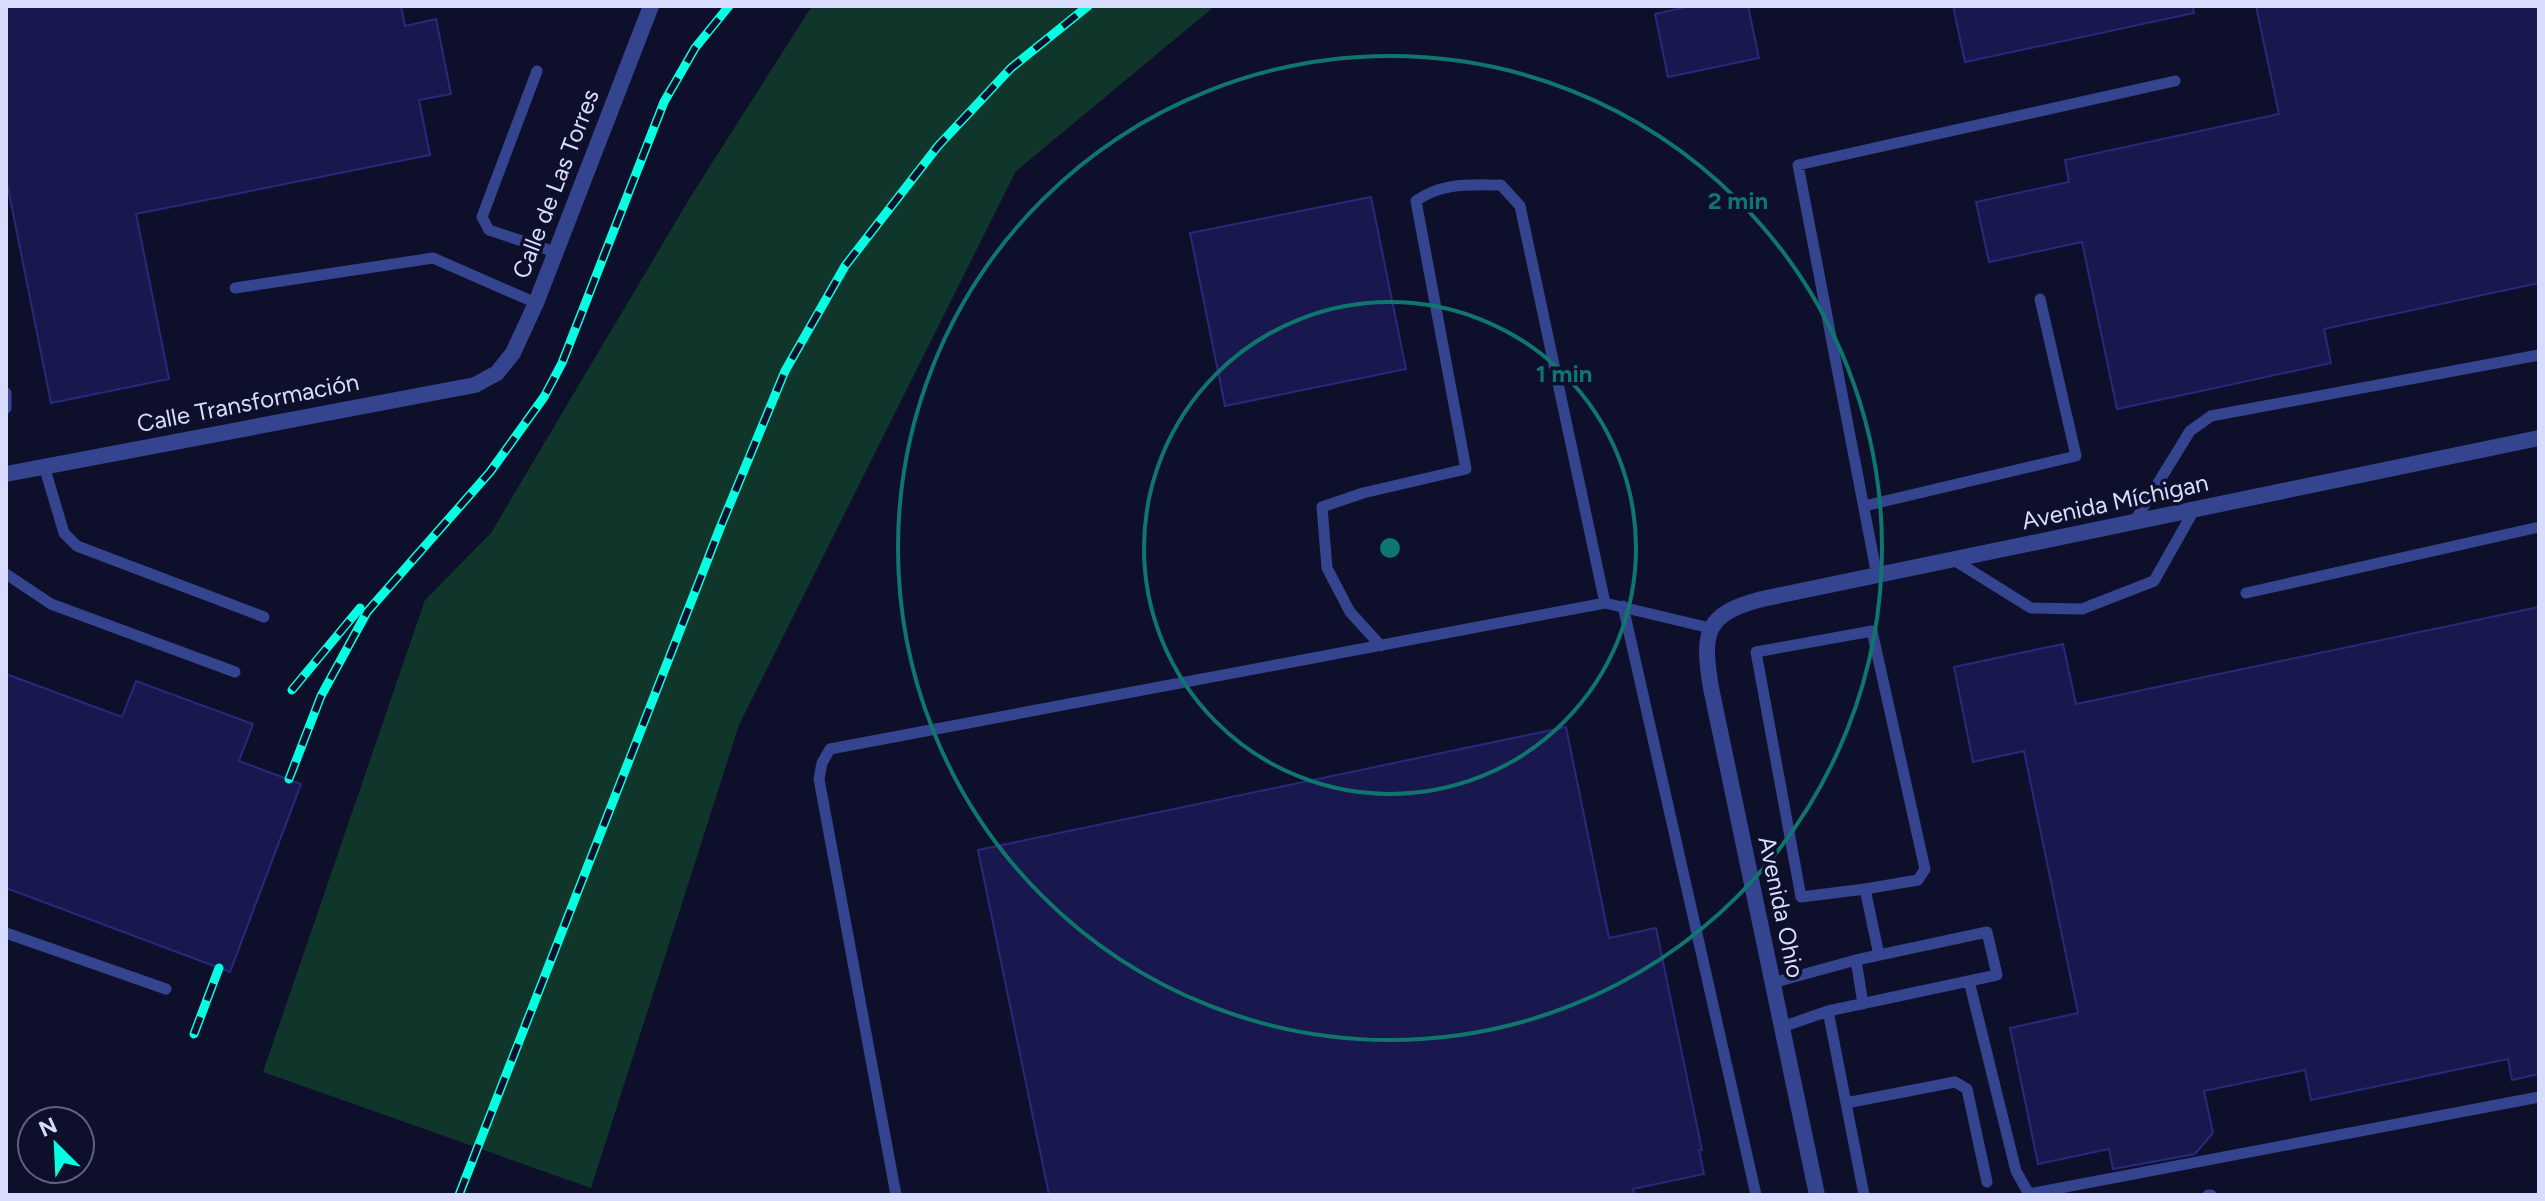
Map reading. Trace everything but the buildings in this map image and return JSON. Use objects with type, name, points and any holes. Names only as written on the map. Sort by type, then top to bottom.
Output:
[{"type":"street","name":"Calle de Las Torres","points":[[497,373],[513,353],[536,303],[651,6]]},
{"type":"street","name":"Calle Transformación","points":[[6,474],[475,385],[497,373]]},
{"type":"street","name":"Avenida Míchigan","points":[[1710,628],[1728,610],[1742,604],[2539,438]]},
{"type":"street","name":"Avenida Ohio","points":[[1710,628],[1706,655],[1711,688],[1817,1195]]},
{"type":"lane","points":[[537,71],[482,217],[489,230],[555,252]]},
{"type":"lane","points":[[1877,576],[1798,165],[2175,81]]},
{"type":"lane","points":[[1381,646],[1350,612],[1327,568],[1322,507],[1363,493],[1466,469],[1416,201],[1431,190],[1465,185],[1501,185],[1520,206],[1605,603]]},
{"type":"lane","points":[[235,288],[433,258],[536,303]]},
{"type":"lane","points":[[1864,506],[2076,456],[2040,299]]},
{"type":"lane","points":[[2134,522],[2190,431],[2211,416],[2539,355]]},
{"type":"lane","points":[[6,393],[6,408]]},
{"type":"lane","points":[[44,466],[64,533],[77,546],[264,617]]},
{"type":"lane","points":[[1954,560],[2031,608],[2082,609],[2154,581],[2194,510]]},
{"type":"lane","points":[[2246,593],[2539,527]]},
{"type":"lane","points":[[6,574],[51,604],[235,672]]},
{"type":"lane","points":[[896,1195],[819,779],[822,763],[830,749],[1605,603],[1710,628]]},
{"type":"lane","points":[[1623,606],[1756,1195]]},
{"type":"lane","points":[[1872,631],[1925,869],[1918,880],[1865,889],[1801,897],[1756,652],[1872,631]]},
{"type":"lane","points":[[1865,889],[1879,955]]},
{"type":"lane","points":[[1772,983],[1856,960],[1987,932],[1997,975],[1828,1011],[1782,1027]]},
{"type":"lane","points":[[6,933],[166,989]]},
{"type":"lane","points":[[1856,960],[1863,1004]]},
{"type":"lane","points":[[1969,981],[2016,1171],[2029,1194],[2539,1097]]},
{"type":"lane","points":[[1828,1011],[1864,1195]]},
{"type":"lane","points":[[1846,1103],[1955,1082],[1967,1089],[1987,1182]]},
{"type":"green space","points":[[812,6],[1215,6],[1016,171],[739,725],[591,1188],[263,1072],[425,600],[491,533],[691,196]]},
{"type":"railway","points":[[289,779],[321,696],[367,612],[490,472],[544,397],[562,363],[664,102],[695,48],[729,6]]},
{"type":"railway","points":[[459,1195],[720,528],[785,371],[845,266],[938,146],[1011,68],[1088,6]]},
{"type":"railway","points":[[292,690],[360,608]]},
{"type":"railway","points":[[194,1034],[219,968]]}]
